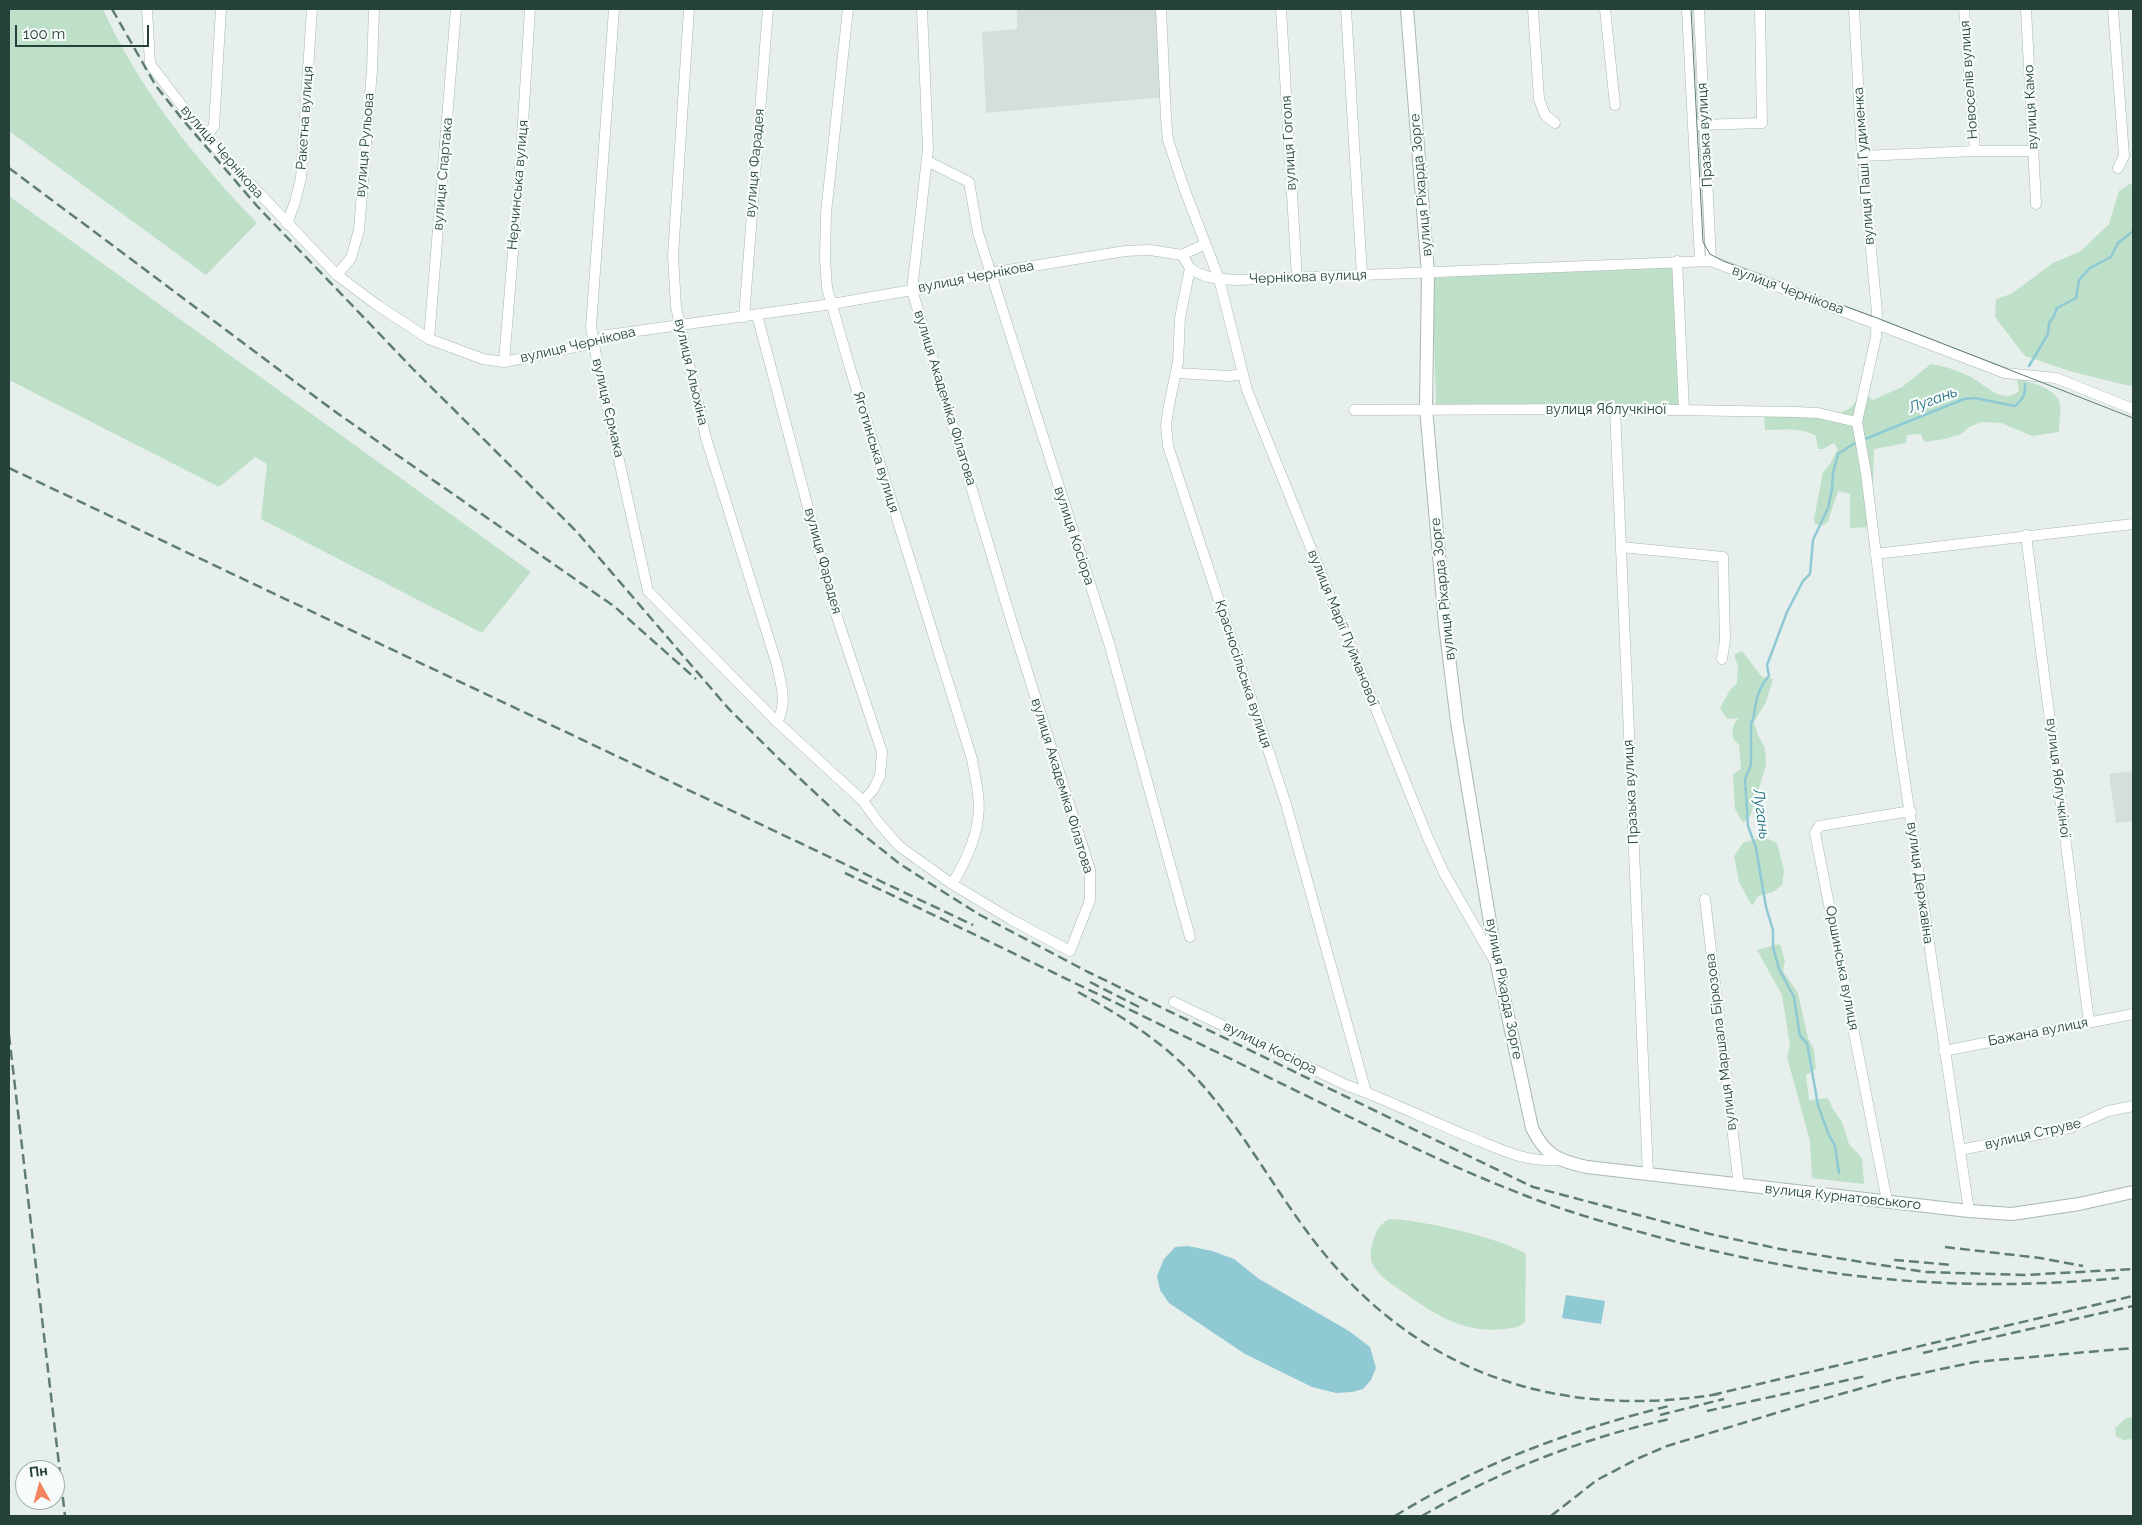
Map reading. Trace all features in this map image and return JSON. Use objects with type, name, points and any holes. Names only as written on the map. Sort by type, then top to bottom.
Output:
[{"type":"street","name":"вулиця Чернікова","points":[[147,9],[150,64],[206,137],[287,224],[337,275],[377,305],[429,339],[483,360],[504,362],[593,343],[608,335],[832,304],[912,290],[990,272],[1125,251],[1150,250],[1182,255]]},
{"type":"street","points":[[206,137],[214,126],[221,9]]},
{"type":"street","name":"Ракетна вулиця","points":[[287,224],[301,178],[312,9]]},
{"type":"street","name":"вулиця Рульова","points":[[337,275],[351,258],[358,230],[372,70],[374,9]]},
{"type":"street","name":"вулиця Спартака","points":[[429,339],[456,9]]},
{"type":"street","name":"Нерчинська вулиця","points":[[504,362],[530,9]]},
{"type":"street","name":"вулиця Єрмака","points":[[614,9],[592,312],[593,343],[648,591],[778,722]]},
{"type":"street","name":"вулиця Альохіна","points":[[689,9],[672,256],[674,288],[679,324],[706,438],[777,664],[784,698],[783,711],[778,722]]},
{"type":"street","name":"вулиця Фарадея","points":[[744,317],[768,9]]},
{"type":"street","name":"Яготинська вулиця","points":[[848,9],[826,213],[825,274],[850,368],[972,759],[978,797],[978,820],[960,871],[952,884]]},
{"type":"street","points":[[912,290],[927,161],[922,9]]},
{"type":"street","points":[[1161,9],[1168,140],[1219,279]]},
{"type":"street","name":"вулиця Гоголя","points":[[1280,9],[1297,278]]},
{"type":"street","points":[[1346,9],[1362,275]]},
{"type":"street","name":"вулиця Ріхарда Зорге","points":[[1407,9],[1428,273],[1426,408],[1445,624],[1456,714],[1497,965],[1532,1128],[1540,1143],[1557,1158]]},
{"type":"street","points":[[1533,9],[1539,99],[1546,115],[1554,123]]},
{"type":"street","points":[[1605,9],[1615,105]]},
{"type":"street","name":"Празька вулиця","points":[[1687,9],[1693,126],[1705,260]]},
{"type":"street","name":"Празька вулиця","points":[[1699,9],[1704,125],[1705,260]]},
{"type":"street","points":[[1693,126],[1762,123],[1760,9]]},
{"type":"street","name":"вулиця Паші Гудименка","points":[[1854,9],[1862,156],[1877,312],[1876,337],[1857,422]]},
{"type":"street","name":"Новоселів вулиця","points":[[1964,9],[1975,151]]},
{"type":"street","name":"вулиця Камо","points":[[2026,9],[2036,204]]},
{"type":"street","points":[[2114,9],[2124,156],[2118,168]]},
{"type":"street","points":[[1862,156],[1975,151],[2033,151]]},
{"type":"street","name":"вулиця Косіора","points":[[927,161],[969,182],[973,214],[1109,643],[1190,937]]},
{"type":"street","points":[[1190,268],[1182,255],[1205,244]]},
{"type":"street","name":"вулиця Чернікова","points":[[1428,273],[1705,260],[1876,322],[2005,372],[2056,378],[2133,408]]},
{"type":"street","points":[[1677,261],[1684,410]]},
{"type":"street","name":"Чернікова вулиця","points":[[1190,268],[1197,274],[1219,279],[1428,273]]},
{"type":"street","name":"Красносільська вулиця","points":[[1190,268],[1180,318],[1176,373],[1166,425],[1168,446],[1286,804],[1366,1092]]},
{"type":"street","name":"вулиця Марії Пуйманової","points":[[1219,279],[1242,374],[1260,423],[1428,838],[1444,874],[1497,965]]},
{"type":"street","name":"вулиця Академіка Філатова","points":[[778,722],[863,802],[899,846],[952,884],[1012,920],[1070,951],[1090,900],[1090,870],[1012,623],[912,290]]},
{"type":"street","name":"вулиця Фарадея","points":[[757,315],[838,617],[882,752],[880,776],[873,790],[863,802]]},
{"type":"street","points":[[1176,373],[1229,376],[1242,374]]},
{"type":"street","name":"вулиця Яблучкіної","points":[[1354,410],[1426,408],[1615,409],[1818,413],[1857,422]]},
{"type":"street","name":"Празька вулиця","points":[[1615,409],[1648,1175]]},
{"type":"street","name":"вулиця Державіна","points":[[1857,422],[1866,473],[1898,735],[1969,1211]]},
{"type":"street","points":[[1875,554],[2133,524]]},
{"type":"street","name":"вулиця Яблучкіної","points":[[2026,535],[2089,1022]]},
{"type":"street","points":[[1621,547],[1723,557],[1725,631],[1722,659]]},
{"type":"street","name":"Оршинська вулиця","points":[[1887,1201],[1815,833],[1819,826],[1910,811]]},
{"type":"street","name":"вулиця Маршала Бірюзова","points":[[1705,899],[1739,1186]]},
{"type":"street","name":"вулиця Косіора","points":[[1174,1002],[1346,1085],[1514,1155],[1542,1161],[1557,1158]]},
{"type":"street","name":"Бажана вулиця","points":[[1944,1051],[2133,1014]]},
{"type":"street","name":"вулиця Струве","points":[[1960,1150],[2070,1128],[2108,1111],[2133,1106]]},
{"type":"street","name":"вулиця Курнатовського","points":[[1557,1158],[1586,1167],[1648,1175],[1969,1211],[2012,1214],[2079,1204],[2133,1192]]},
{"type":"shaded area","points":[[1017,9],[1156,9],[1164,97],[986,113],[982,32],[1017,29]]},
{"type":"shaded area","points":[[2133,771],[2133,821],[2116,823],[2109,774]]},
{"type":"green space","points":[[9,9],[103,9],[117,39],[151,95],[191,149],[257,223],[206,275],[9,131]]},
{"type":"green space","points":[[2133,182],[2133,384],[2130,386],[2073,372],[2025,356],[1995,317],[1996,299],[2011,294],[2053,263],[2081,251],[2109,224],[2119,191]]},
{"type":"green space","points":[[9,196],[531,572],[482,633],[261,519],[267,464],[255,457],[219,487],[9,380]]},
{"type":"green space","points":[[1675,265],[1680,405],[1436,404],[1432,278]]},
{"type":"green space","points":[[1931,364],[1964,374],[2000,395],[2013,395],[2019,391],[2017,379],[2049,390],[2058,399],[2060,404],[2059,432],[2032,436],[2001,423],[1981,422],[1969,427],[1961,434],[1945,439],[1924,442],[1921,434],[1907,435],[1906,443],[1874,449],[1873,481],[1868,485],[1871,527],[1850,528],[1850,494],[1838,491],[1828,521],[1824,525],[1815,524],[1814,519],[1823,472],[1838,449],[1834,443],[1823,449],[1818,449],[1816,436],[1805,431],[1765,430],[1764,414],[1809,417],[1832,415],[1850,408],[1859,395],[1867,395],[1873,400],[1902,387]]},
{"type":"green space","points":[[1742,651],[1762,677],[1773,679],[1766,702],[1754,722],[1765,748],[1766,765],[1751,814],[1743,823],[1735,809],[1733,774],[1741,769],[1739,745],[1733,739],[1734,725],[1739,718],[1727,719],[1720,708],[1730,690],[1737,683],[1738,666],[1734,655]]},
{"type":"green space","points":[[1763,837],[1777,843],[1784,870],[1782,885],[1773,892],[1758,896],[1752,906],[1739,882],[1734,856],[1743,843]]},
{"type":"green space","points":[[1780,944],[1785,961],[1783,971],[1798,993],[1808,1038],[1814,1050],[1816,1069],[1806,1075],[1809,1100],[1828,1098],[1842,1122],[1849,1144],[1862,1158],[1864,1184],[1812,1178],[1810,1141],[1787,1057],[1790,1046],[1782,995],[1757,950]]},
{"type":"green space","points":[[1389,1219],[1419,1222],[1459,1230],[1498,1242],[1526,1254],[1525,1322],[1518,1327],[1490,1330],[1464,1326],[1440,1316],[1391,1284],[1382,1277],[1371,1259],[1372,1244],[1378,1230]]},
{"type":"green space","points":[[2133,1417],[2133,1439],[2123,1440],[2116,1436],[2115,1428],[2126,1418]]},
{"type":"water","points":[[1188,1246],[1212,1251],[1234,1259],[1259,1279],[1349,1331],[1370,1347],[1376,1368],[1371,1380],[1363,1389],[1352,1392],[1336,1393],[1312,1387],[1245,1354],[1169,1303],[1160,1290],[1157,1276],[1164,1259],[1175,1247]]},
{"type":"water","points":[[1566,1295],[1605,1301],[1601,1324],[1562,1318]]},
{"type":"waterway","name":"Лугань","points":[[2029,366],[2048,334],[2049,323],[2057,308],[2076,298],[2079,280],[2090,268],[2111,257],[2118,243],[2133,231]]},
{"type":"waterway","name":"Лугань","points":[[1865,439],[1964,399],[1975,398],[2015,406],[2023,396],[2025,384]]},
{"type":"waterway","name":"Лугань","points":[[1839,1173],[1835,1146],[1818,1105],[1807,1043],[1800,1036],[1794,997],[1779,969],[1773,947],[1773,930],[1766,907],[1756,848],[1748,826],[1745,779],[1751,765],[1751,723],[1760,690],[1769,676],[1767,665],[1787,612],[1803,581],[1810,574],[1813,540],[1828,508],[1838,454],[1855,443]]},
{"type":"tram line","points":[[1691,9],[1703,242],[1710,254],[1723,261],[1877,318],[2133,418]]},
{"type":"railway","points":[[112,9],[156,86],[257,206],[414,370],[577,532],[728,708],[842,818],[900,864],[980,915],[1088,972],[1533,1187],[1710,1234],[1780,1249],[1925,1272],[2025,1275],[2133,1269]]},
{"type":"railway","points":[[9,168],[337,413],[615,607],[696,679]]},
{"type":"railway","points":[[9,468],[973,925]]},
{"type":"railway","points":[[845,873],[1419,1150],[1547,1204],[1673,1241],[1729,1254],[1840,1274],[1894,1280],[2004,1284],[2119,1278]]},
{"type":"railway","points":[[1090,982],[1139,1007]]},
{"type":"railway","points":[[1078,992],[1142,1031],[1172,1054],[1198,1080],[1216,1101],[1310,1236],[1327,1257],[1367,1299],[1409,1333],[1455,1360],[1504,1380],[1554,1394],[1607,1400],[1662,1400],[1719,1394]]},
{"type":"railway","points":[[9,1035],[65,1516]]},
{"type":"railway","points":[[1945,1247],[2040,1258],[2083,1266]]},
{"type":"railway","points":[[1894,1260],[1953,1265]]},
{"type":"railway","points":[[1712,1395],[2133,1296]]},
{"type":"railway","points":[[1923,1353],[2133,1306]]},
{"type":"railway","points":[[1551,1516],[1597,1480],[1639,1458],[1667,1446],[1809,1403],[1894,1379],[1975,1362],[2133,1348]]},
{"type":"railway","points":[[1707,1411],[1866,1376]]},
{"type":"railway","points":[[1660,1415],[1724,1399]]},
{"type":"railway","points":[[1395,1516],[1427,1497],[1493,1464],[1562,1437],[1669,1406]]},
{"type":"railway","points":[[1422,1516],[1481,1485],[1542,1458],[1605,1436],[1670,1419]]}]
